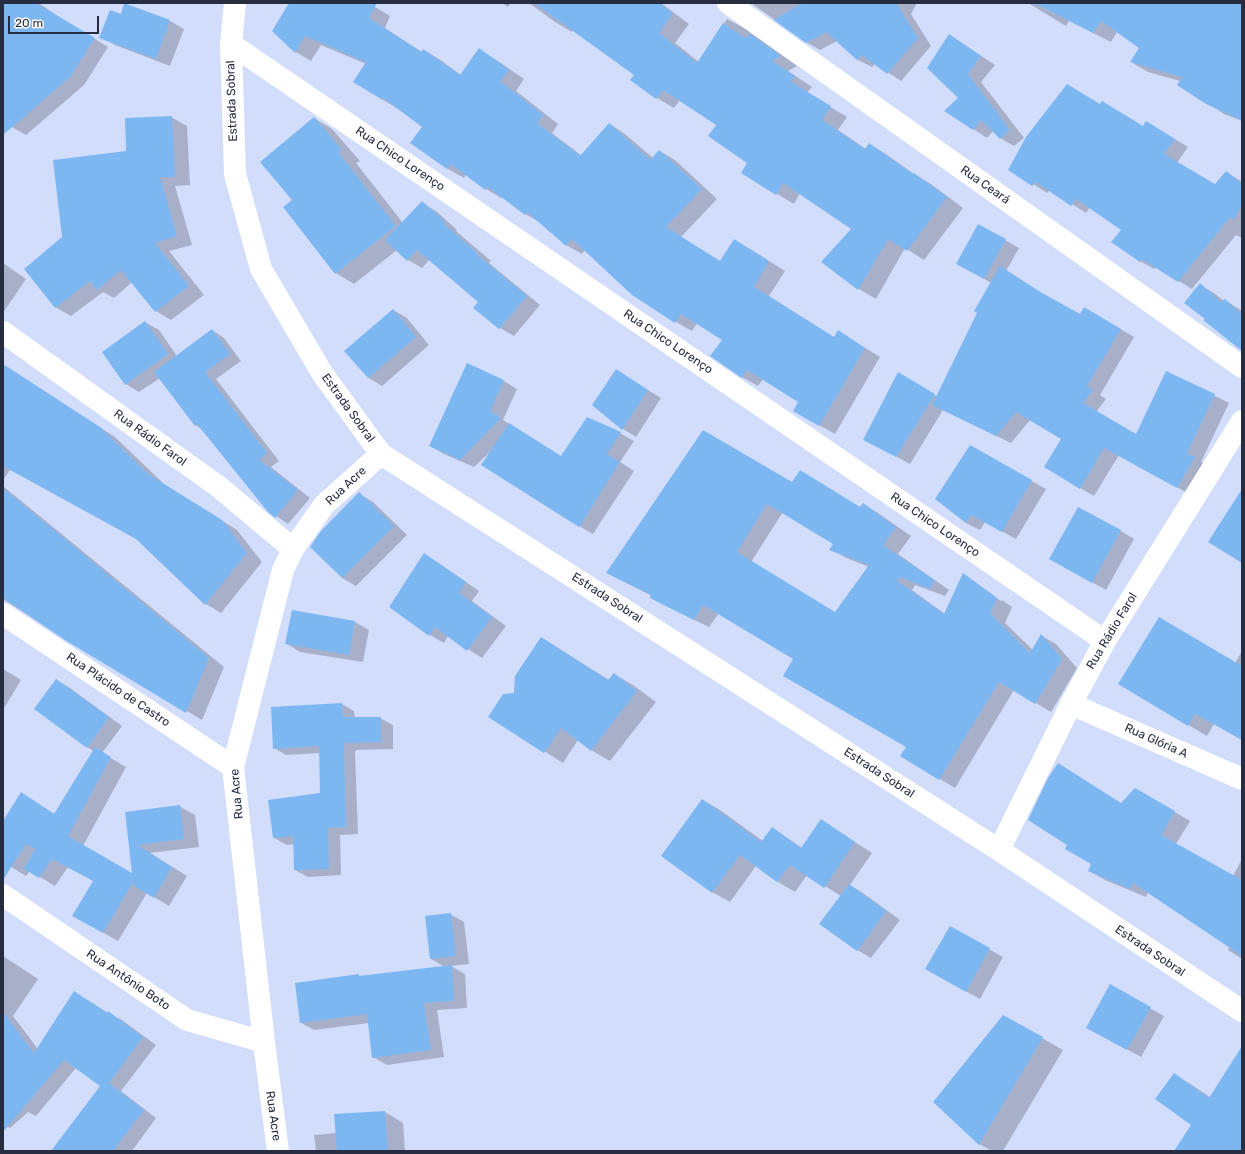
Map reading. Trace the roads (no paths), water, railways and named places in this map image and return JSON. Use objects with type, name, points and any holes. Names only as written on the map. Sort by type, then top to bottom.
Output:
[{"type":"street","name":"Estrada Sobral","points":[[235,3],[230,44],[235,174],[261,269],[322,373],[381,454],[999,850],[1242,1012]]},
{"type":"street","name":"Rua Ceará","points":[[728,3],[1242,367]]},
{"type":"street","name":"Rua Chico Lorenço","points":[[230,44],[1105,641]]},
{"type":"street","name":"Rua Rádio Farol","points":[[3,332],[219,487],[293,548]]},
{"type":"street","name":"Rua Rádio Farol","points":[[999,850],[1070,704],[1105,641],[1242,421]]},
{"type":"street","name":"Rua Acre","points":[[278,1151],[264,1042],[233,767],[284,570],[293,548],[324,505],[381,454]]},
{"type":"street","name":"Rua Plácido de Castro","points":[[3,614],[233,767]]},
{"type":"street","name":"Rua Glória A","points":[[1070,704],[1242,779]]},
{"type":"street","name":"Rua Antônio Boto","points":[[3,896],[187,1020],[264,1042]]}]
